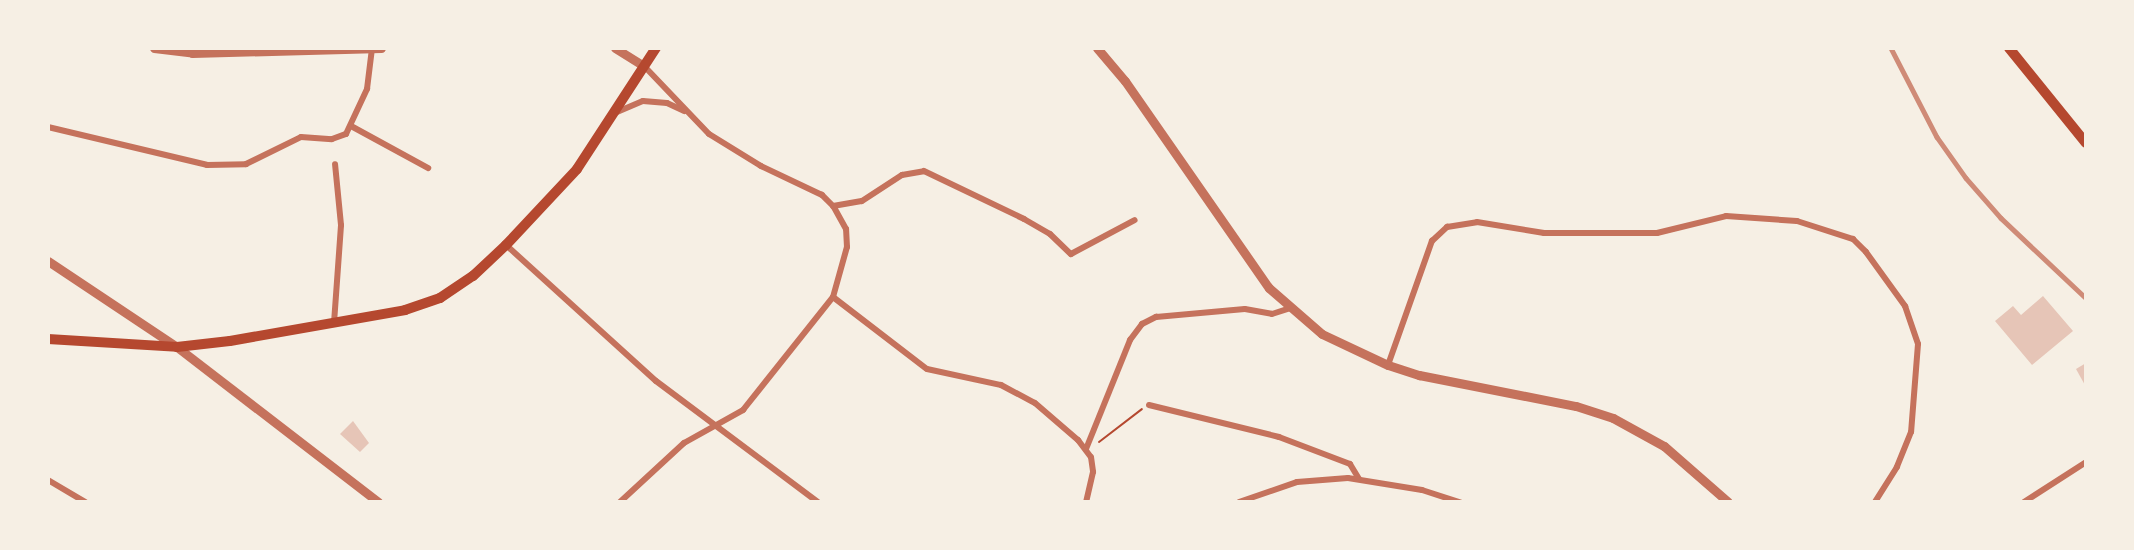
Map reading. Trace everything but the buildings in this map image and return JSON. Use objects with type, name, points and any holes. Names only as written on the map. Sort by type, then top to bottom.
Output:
[{"type":"main road","points":[[48,339],[177,346],[334,323],[405,310],[440,298],[473,276],[506,245],[577,169],[617,112],[656,48]]},
{"type":"main road","points":[[2009,48],[2086,143]]},
{"type":"street","points":[[154,48],[192,53],[381,48]]},
{"type":"street","points":[[48,127],[173,159],[227,166],[260,160],[301,137],[340,136],[351,126],[367,90],[372,48]]},
{"type":"street","points":[[615,48],[644,66],[709,134],[746,158],[822,195],[834,206],[848,238],[834,297],[805,336],[743,410],[713,424],[684,442],[620,502]]},
{"type":"street","points":[[1097,48],[1179,157],[1239,248],[1269,288],[1290,308],[1340,345],[1388,365],[1576,406],[1613,418],[1664,446],[1728,502]]},
{"type":"street","points":[[617,112],[643,101],[667,103],[686,112]]},
{"type":"street","points":[[351,126],[428,168]]},
{"type":"street","points":[[334,323],[341,225],[336,164]]},
{"type":"street","points":[[834,206],[862,201],[902,175],[924,171],[1024,219],[1050,234],[1071,254],[1135,220]]},
{"type":"street","points":[[1388,365],[1432,241],[1448,226],[1477,222],[1544,233],[1657,233],[1726,216],[1797,221],[1853,238],[1860,245],[1905,306],[1918,344],[1911,432],[1897,466],[1875,502]]},
{"type":"street","points":[[506,245],[591,324],[713,424],[818,502]]},
{"type":"street","points":[[48,261],[177,346],[378,502]]},
{"type":"street","points":[[834,297],[927,369],[1016,392],[1035,403],[1086,449],[1094,464],[1086,502]]},
{"type":"street","points":[[1086,449],[1130,340],[1142,324],[1156,317],[1245,309],[1272,314],[1290,308]]},
{"type":"street","points":[[1149,405],[1279,436],[1350,464],[1359,479]]},
{"type":"street","points":[[2024,502],[2086,462]]},
{"type":"street","points":[[1239,502],[1297,482],[1359,479],[1422,490],[1460,502]]},
{"type":"street","points":[[48,480],[85,502]]},
{"type":"path","points":[[1086,449],[1107,439],[1131,415],[1149,405]]},
{"type":"railway","points":[[1891,48],[1937,137],[1966,178],[2001,218],[2086,298]]}]
